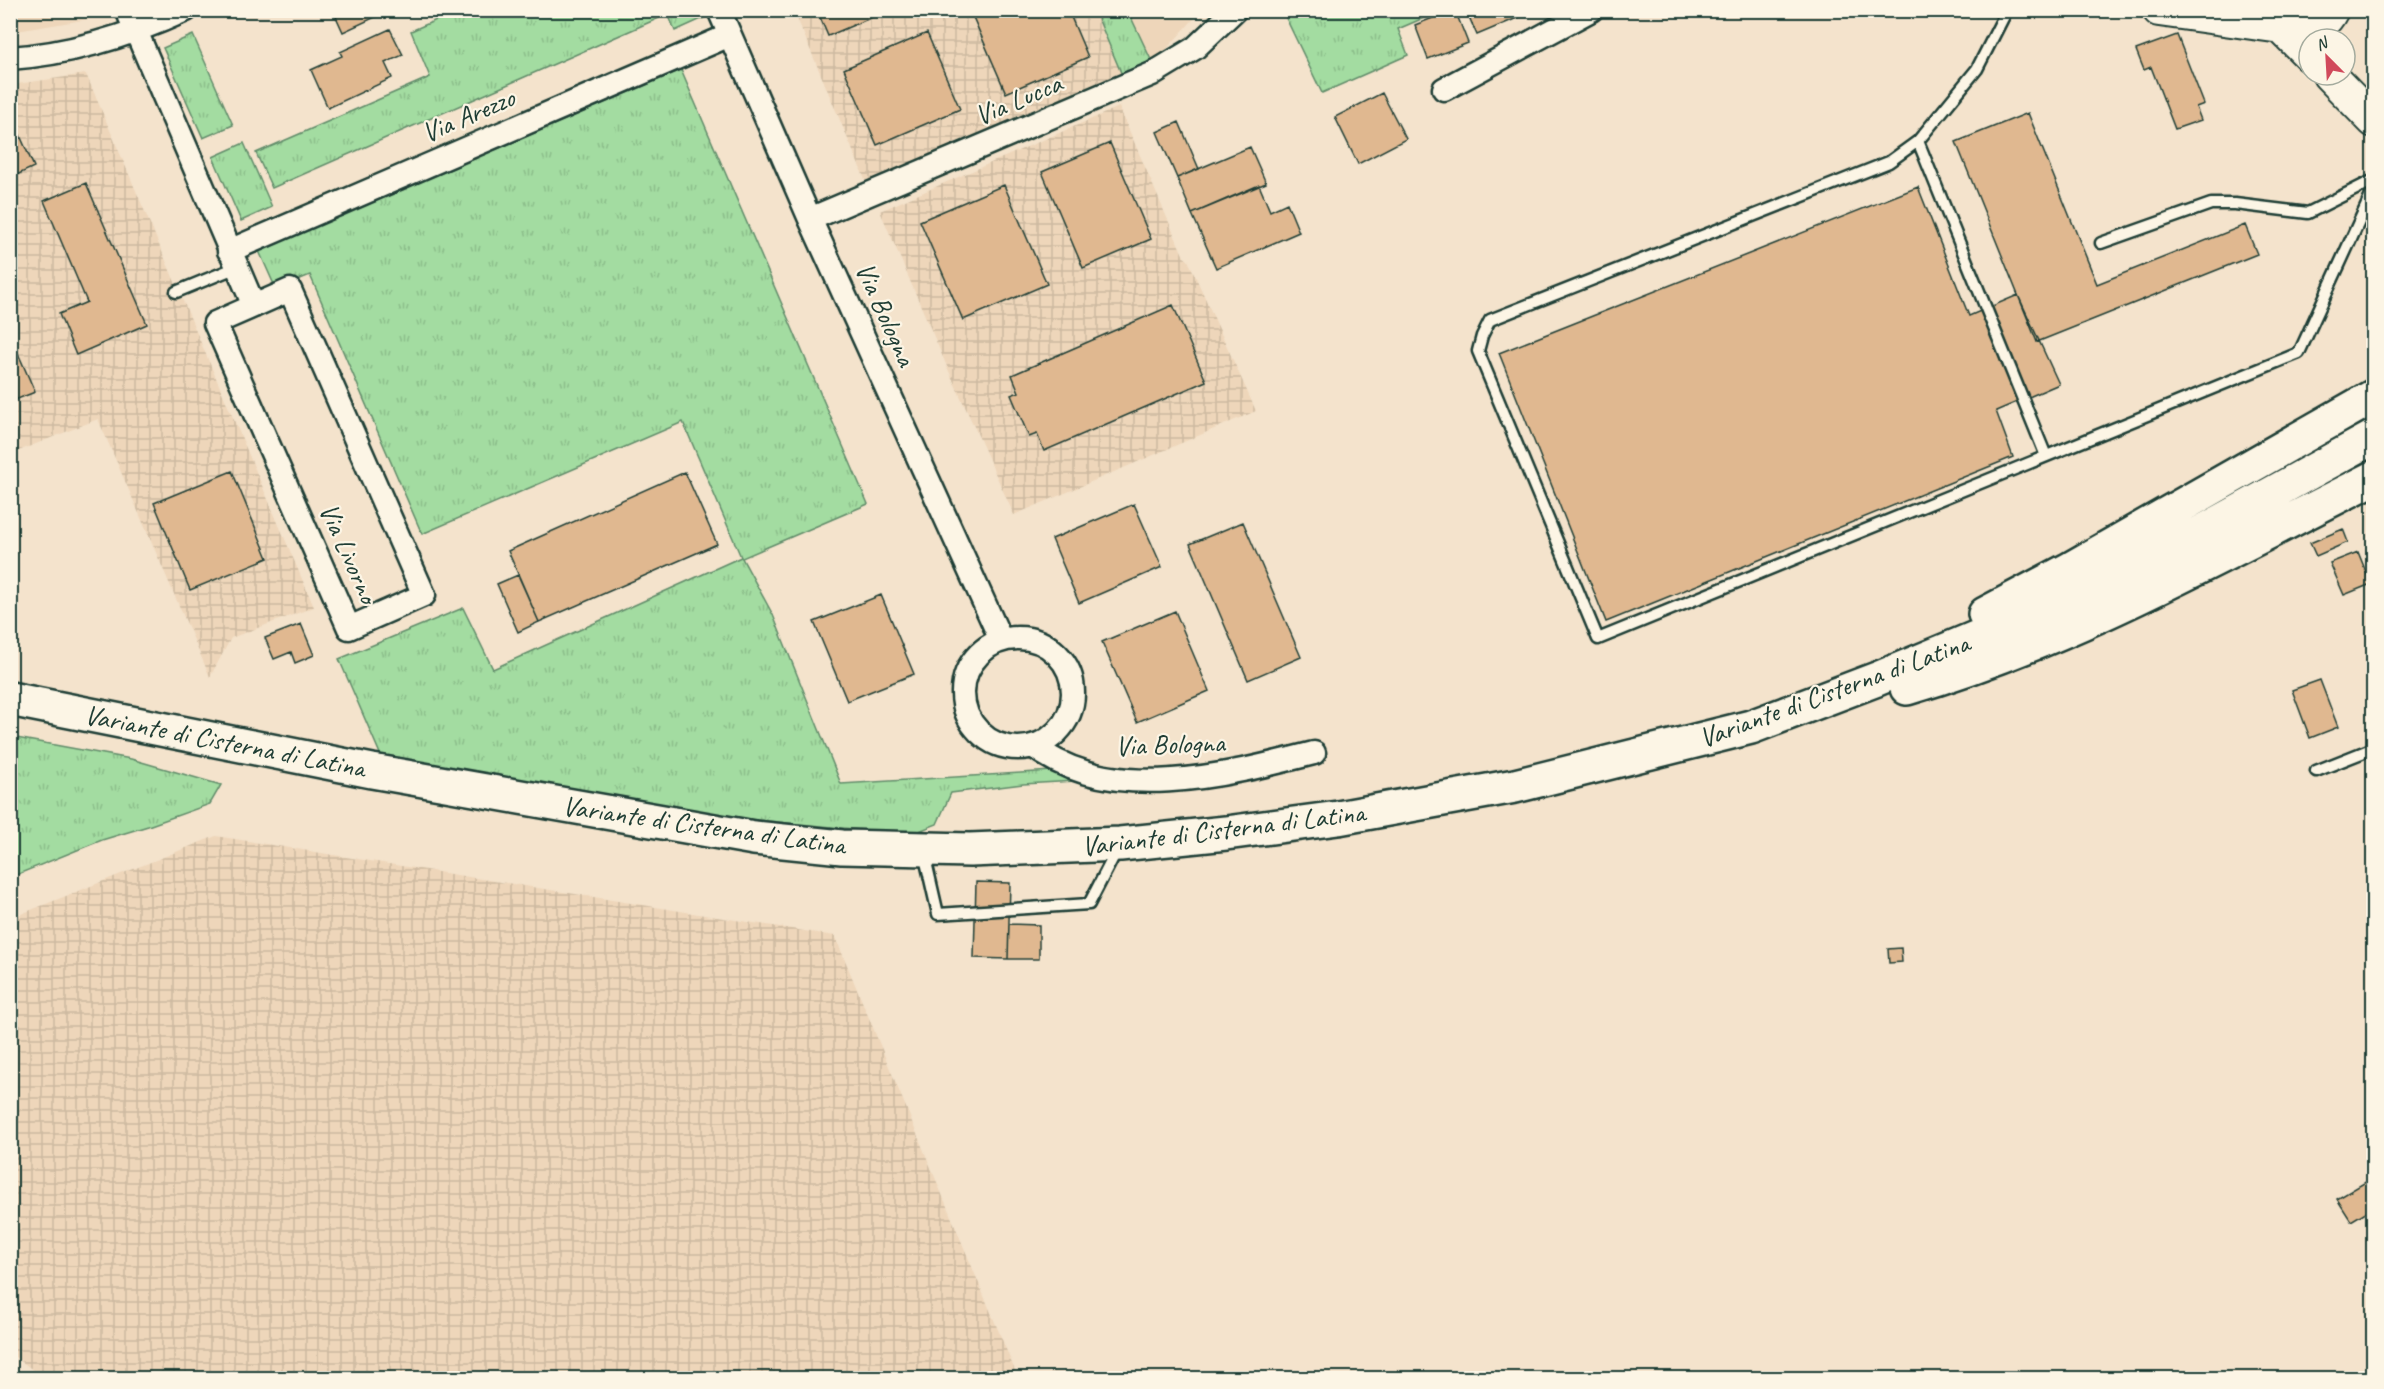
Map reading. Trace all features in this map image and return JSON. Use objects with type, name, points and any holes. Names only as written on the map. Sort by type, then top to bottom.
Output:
[{"type":"main road","points":[[2159,10],[2274,19],[2292,32],[2314,29],[2331,19]]},
{"type":"main road","points":[[2274,19],[2297,43]]},
{"type":"main road","points":[[2340,87],[2373,121]]},
{"type":"main road","points":[[2354,87],[2373,121]]},
{"type":"main road","points":[[1750,727],[1930,642],[2027,592],[2373,396]]},
{"type":"main road","name":"Variante di Cisterna di Latina","points":[[10,699],[372,771],[683,827],[797,843],[923,850],[1020,849],[1120,844],[1286,826],[1405,807],[1554,777],[1750,727],[2000,629],[2181,543],[2373,437]]},
{"type":"main road","points":[[1750,727],[1894,692],[2010,653],[2136,598],[2373,478]]},
{"type":"street","points":[[10,58],[74,48],[131,20],[186,10]]},
{"type":"street","name":"Via Bologna","points":[[719,10],[810,219],[1001,640]]},
{"type":"street","name":"Via Lucca","points":[[810,219],[1152,74],[1195,48],[1235,10]]},
{"type":"street","points":[[1444,89],[1591,10]]},
{"type":"street","points":[[131,20],[254,306]]},
{"type":"street","name":"Via Arezzo","points":[[233,259],[730,35]]},
{"type":"street","name":"Via Livorno","points":[[290,290],[424,595],[349,628],[215,323],[254,306],[290,290]]},
{"type":"street","points":[[1021,638],[1040,642],[1056,652],[1068,668],[1073,686],[1072,705],[1064,723],[1051,737],[1033,746],[1015,748],[996,743],[980,733],[969,717],[964,699],[964,681],[972,663],[985,649],[1001,640],[1021,638]]},
{"type":"street","name":"Via Bologna","points":[[1033,746],[1060,764],[1078,770],[1108,777],[1139,780],[1240,772],[1314,753]]},
{"type":"lane","points":[[2007,10],[1977,69],[1918,141],[1889,162],[1490,320],[1478,351],[1598,639],[2299,353],[2373,189]]},
{"type":"lane","points":[[1918,141],[2046,456]]},
{"type":"lane","points":[[2101,243],[2211,204],[2235,204],[2308,213],[2373,180]]},
{"type":"lane","points":[[176,292],[233,259]]},
{"type":"lane","points":[[2316,771],[2373,748]]},
{"type":"lane","points":[[923,850],[938,914],[1089,904],[1120,844]]},
{"type":"shaded area","points":[[104,10],[105,12],[89,19],[11,32],[11,11]]},
{"type":"shaded area","points":[[794,11],[1095,11],[1122,75],[866,182]]},
{"type":"shaded area","points":[[1128,11],[1201,11],[1153,64]]},
{"type":"shaded area","points":[[86,74],[314,607],[231,638],[210,677],[98,419],[11,454],[10,85]]},
{"type":"shaded area","points":[[1119,107],[1184,257],[1188,260],[1256,411],[1014,515],[880,211]]},
{"type":"shaded area","points":[[216,836],[835,936],[1018,1378],[44,1378],[11,1354],[11,918]]},
{"type":"green space","points":[[656,10],[659,18],[272,188],[256,153],[430,77],[411,31],[457,11]]},
{"type":"green space","points":[[1286,10],[1440,11],[1398,29],[1408,55],[1322,93],[1286,18]]},
{"type":"green space","points":[[667,11],[706,11],[708,16],[675,31]]},
{"type":"green space","points":[[1095,11],[1128,11],[1153,64],[1122,75]]},
{"type":"green space","points":[[193,35],[233,125],[203,138],[163,48]]},
{"type":"green space","points":[[681,70],[868,504],[742,558],[773,615],[841,784],[1052,771],[1076,781],[1023,784],[951,793],[937,824],[919,831],[876,831],[689,814],[381,756],[339,659],[463,608],[493,669],[741,557],[683,422],[422,534],[310,275],[276,289],[259,251]]},
{"type":"green space","points":[[244,143],[272,207],[241,221],[213,157]]},
{"type":"green space","points":[[11,737],[131,759],[221,785],[210,804],[102,840],[11,877]]},
{"type":"building","points":[[333,10],[380,10],[382,14],[343,32]]},
{"type":"building","points":[[817,10],[889,10],[828,36]]},
{"type":"building","points":[[988,10],[1068,10],[1088,57],[1006,93],[973,17]]},
{"type":"building","points":[[1455,10],[1468,43],[1428,59],[1415,25]]},
{"type":"building","points":[[1466,10],[1520,10],[1522,16],[1477,35]]},
{"type":"building","points":[[390,29],[403,55],[385,63],[392,78],[328,108],[311,70],[342,56],[340,52]]},
{"type":"building","points":[[927,33],[960,109],[877,145],[844,69]]},
{"type":"building","points":[[2177,35],[2204,104],[2196,107],[2201,120],[2175,129],[2151,67],[2144,70],[2136,50]]},
{"type":"building","points":[[1382,93],[1406,139],[1358,164],[1335,117]]},
{"type":"building","points":[[10,113],[34,167],[10,178]]},
{"type":"building","points":[[2028,113],[2097,284],[2245,225],[2257,254],[2037,342],[1956,142]]},
{"type":"building","points":[[1179,122],[1199,169],[1177,178],[1157,132]]},
{"type":"building","points":[[1110,143],[1151,239],[1083,268],[1042,172]]},
{"type":"building","points":[[1250,147],[1266,183],[1192,214],[1177,178]]},
{"type":"building","points":[[86,183],[147,324],[76,355],[59,314],[87,302],[44,201]]},
{"type":"building","points":[[1004,185],[1047,284],[963,320],[920,221]]},
{"type":"building","points":[[1259,185],[1270,211],[1287,203],[1299,232],[1216,268],[1192,214]]},
{"type":"building","points":[[1918,187],[1969,316],[2018,295],[2059,384],[1996,411],[2013,457],[1606,622],[1499,353]]},
{"type":"building","points":[[1173,305],[1206,381],[1044,451],[1037,434],[1029,437],[1011,395],[1019,392],[1012,375]]},
{"type":"building","points":[[10,335],[35,392],[10,402]]},
{"type":"building","points":[[232,471],[268,558],[190,590],[154,503]]},
{"type":"building","points":[[685,472],[717,544],[539,622],[508,551]]},
{"type":"building","points":[[1134,504],[1162,567],[1079,603],[1052,539]]},
{"type":"building","points":[[1243,522],[1301,657],[1248,680],[1190,544]]},
{"type":"building","points":[[2343,529],[2348,542],[2316,556],[2310,543]]},
{"type":"building","points":[[2358,552],[2371,584],[2344,595],[2330,563]]},
{"type":"building","points":[[518,575],[539,622],[518,632],[497,584]]},
{"type":"building","points":[[881,595],[914,674],[847,701],[814,622]]},
{"type":"building","points":[[1175,611],[1209,691],[1137,722],[1102,642]]},
{"type":"building","points":[[301,624],[314,655],[295,663],[291,652],[274,659],[265,638]]},
{"type":"building","points":[[2320,680],[2338,727],[2310,738],[2292,690]]},
{"type":"building","points":[[976,882],[1010,883],[1008,959],[974,958]]},
{"type":"building","points":[[1009,924],[1039,925],[1039,959],[1008,959]]},
{"type":"building","points":[[1901,948],[1902,962],[1889,963],[1888,949]]},
{"type":"building","points":[[2374,1177],[2374,1207],[2351,1221],[2337,1199]]}]
